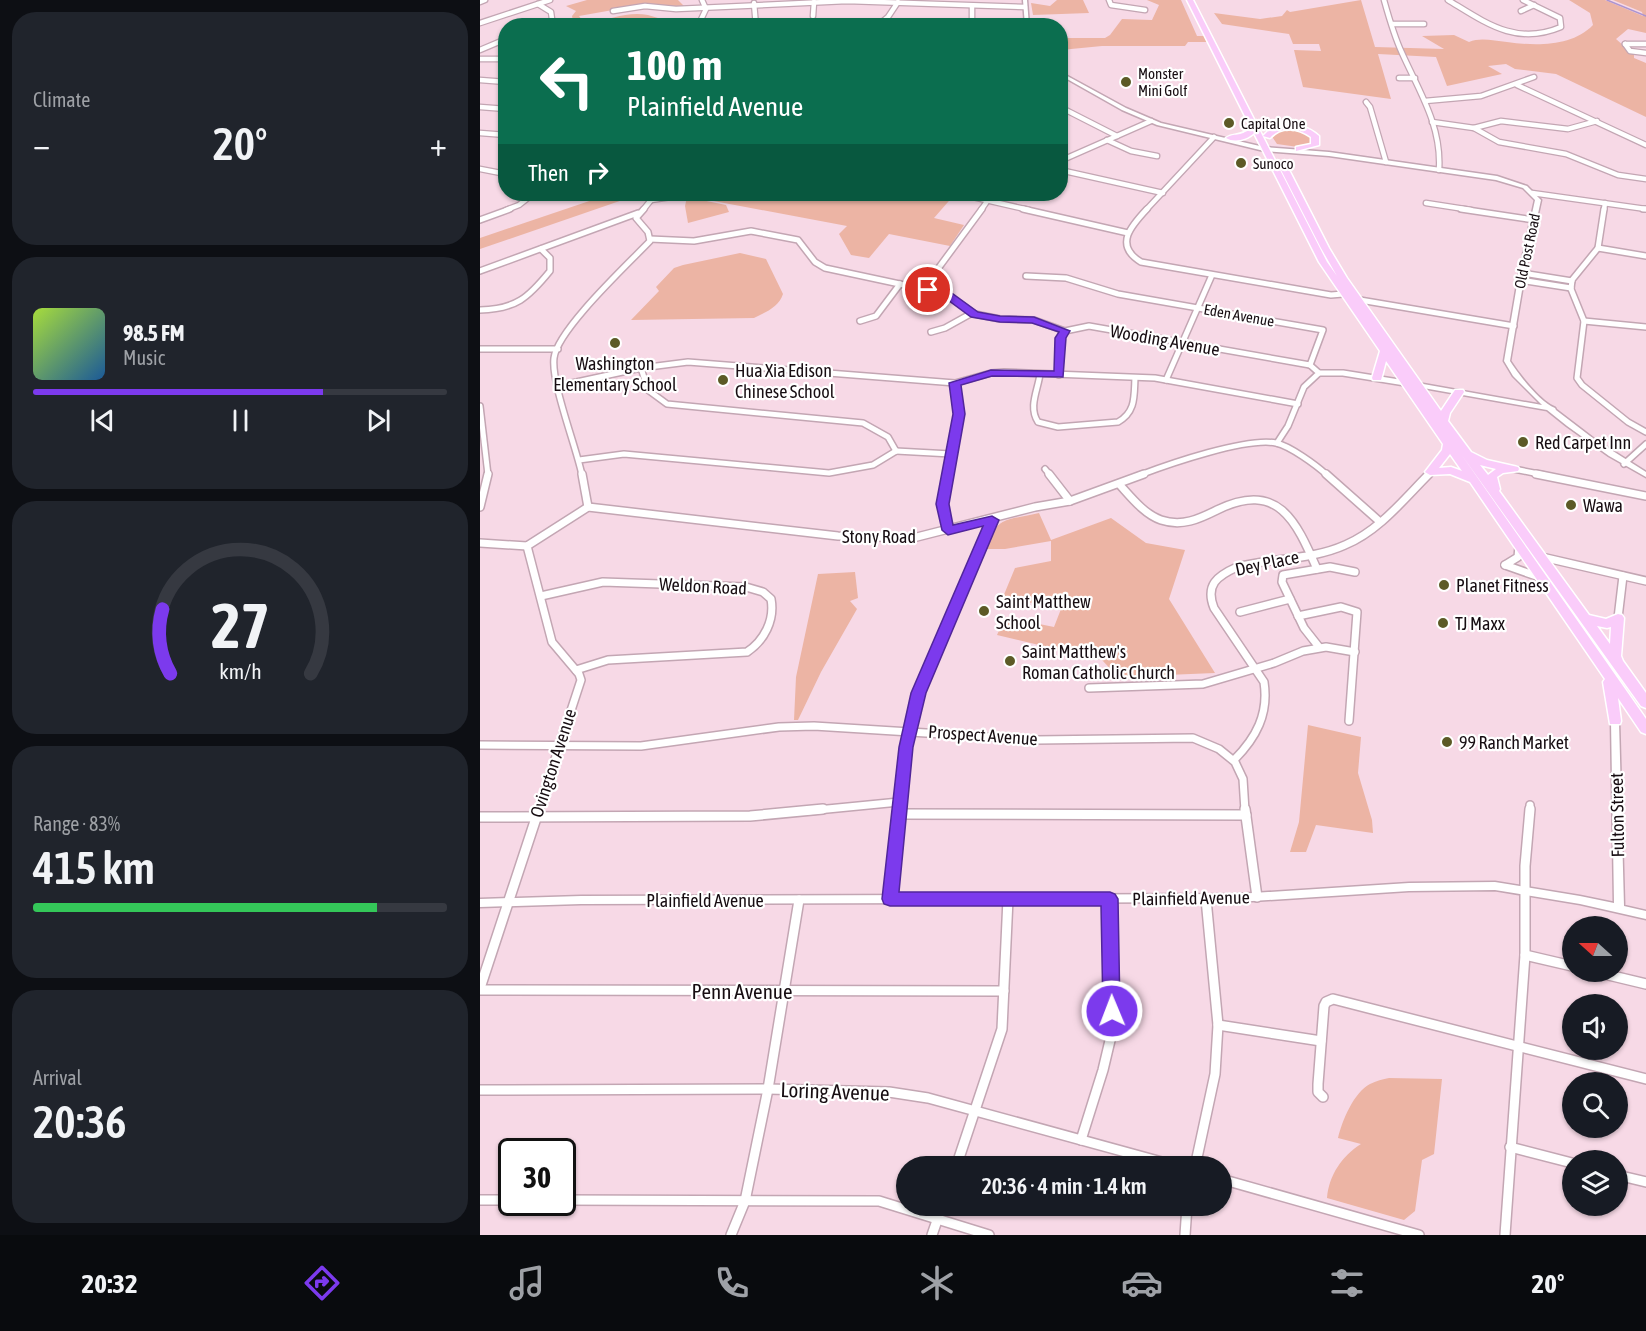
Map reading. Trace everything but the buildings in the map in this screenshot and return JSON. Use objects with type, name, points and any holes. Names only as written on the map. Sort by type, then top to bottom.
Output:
[{"type":"highway","points":[[1190,0],[1254,129],[1283,168],[1325,249],[1443,421],[1646,703]]},
{"type":"highway","points":[[1196,0],[1268,145],[1301,223],[1343,294],[1449,443],[1642,724]]},
{"type":"highway","points":[[1268,145],[1272,130],[1286,127],[1303,129],[1315,136],[1315,145],[1291,157],[1283,168]]},
{"type":"highway","points":[[1226,138],[1244,141],[1254,129]]},
{"type":"highway","points":[[1377,378],[1384,352]]},
{"type":"highway","points":[[1443,421],[1445,413],[1459,392]]},
{"type":"highway","points":[[1430,472],[1447,451],[1449,443]]},
{"type":"highway","points":[[1467,453],[1483,462],[1514,470]]},
{"type":"highway","points":[[1430,472],[1451,470],[1474,480]]},
{"type":"highway","points":[[1503,503],[1491,478],[1499,470],[1514,470]]},
{"type":"highway","points":[[1587,619],[1607,624],[1618,618]]},
{"type":"highway","points":[[1618,618],[1615,656],[1629,679]]},
{"type":"highway","points":[[1602,668],[1611,688],[1615,721]]},
{"type":"highway","points":[[1615,721],[1618,716],[1624,714],[1642,724]]},
{"type":"street","points":[[480,2],[485,0]]},
{"type":"street","points":[[480,23],[550,0]]},
{"type":"street","points":[[702,0],[706,7]]},
{"type":"street","points":[[945,6],[946,0]]},
{"type":"street","points":[[1025,0],[1026,18]]},
{"type":"street","points":[[1109,0],[1111,5],[1145,10]]},
{"type":"street","points":[[1384,0],[1432,122],[1442,154],[1439,170]]},
{"type":"street","points":[[1448,0],[1500,30],[1513,34],[1534,34],[1561,27],[1560,18],[1523,0]]},
{"type":"street","points":[[754,2],[755,18]]},
{"type":"street","points":[[613,11],[645,6],[676,9],[754,2],[898,2],[945,6],[1025,7]]},
{"type":"street","points":[[813,16],[814,2]]},
{"type":"street","points":[[887,18],[898,2]]},
{"type":"street","points":[[538,4],[551,12],[552,18]]},
{"type":"street","points":[[1521,10],[1534,5]]},
{"type":"street","points":[[700,18],[706,7]]},
{"type":"street","points":[[972,7],[972,18]]},
{"type":"street","points":[[1392,24],[1424,24]]},
{"type":"street","points":[[480,50],[498,42]]},
{"type":"street","points":[[1646,44],[1625,44],[1630,51],[1646,52]]},
{"type":"street","points":[[480,59],[498,59]]},
{"type":"street","points":[[1425,101],[1475,98],[1517,85],[1534,77]]},
{"type":"street","points":[[1068,78],[1087,90],[1151,121],[1226,138]]},
{"type":"street","points":[[1399,78],[1415,78]]},
{"type":"street","points":[[480,80],[498,81]]},
{"type":"street","points":[[1517,85],[1646,145]]},
{"type":"street","points":[[1366,102],[1370,107],[1386,162]]},
{"type":"street","points":[[480,107],[498,108]]},
{"type":"street","points":[[1068,110],[1117,136]]},
{"type":"street","points":[[1068,157],[1151,121]]},
{"type":"street","points":[[1474,128],[1501,121],[1568,129],[1597,121]]},
{"type":"street","points":[[1432,122],[1474,128],[1499,142],[1566,154],[1618,175],[1646,179]]},
{"type":"street","points":[[480,133],[498,134]]},
{"type":"street","points":[[1214,137],[1128,233],[1128,251],[1134,259],[1147,264],[1331,295],[1343,294]]},
{"type":"street","points":[[1107,140],[1131,151],[1157,156]]},
{"type":"street","name":"Old Post Road","points":[[1244,141],[1510,181],[1532,193],[1538,200],[1521,276],[1507,361],[1512,372],[1594,443],[1624,464],[1646,475]]},
{"type":"street","points":[[480,169],[498,172]]},
{"type":"street","points":[[1068,172],[1163,193]]},
{"type":"street","points":[[1532,193],[1646,209]]},
{"type":"street","points":[[480,220],[524,201]]},
{"type":"street","points":[[648,201],[636,218],[648,232],[650,240]]},
{"type":"street","points":[[925,290],[987,201]]},
{"type":"street","points":[[992,201],[1128,233]]},
{"type":"street","points":[[1572,285],[1598,248],[1605,203]]},
{"type":"street","points":[[1426,204],[1534,220]]},
{"type":"street","points":[[480,271],[639,213]]},
{"type":"street","points":[[480,543],[526,546],[588,507],[579,460],[554,366],[560,342],[571,327],[650,240],[694,241],[741,231],[759,231],[798,240],[803,244],[811,260],[825,268],[949,296],[972,314],[1000,319],[1034,320],[1065,331],[1061,338],[1059,375]]},
{"type":"street","points":[[1598,248],[1646,256]]},
{"type":"street","points":[[480,310],[512,306],[529,296],[550,271],[550,258],[541,249]]},
{"type":"street","points":[[1166,380],[1212,275]]},
{"type":"street","name":"Eden Avenue","points":[[1026,276],[1066,278],[1118,294],[1323,330],[1310,365]]},
{"type":"street","points":[[1521,276],[1572,285]]},
{"type":"street","points":[[860,321],[876,316],[900,284]]},
{"type":"street","points":[[1572,285],[1584,321],[1577,372],[1578,381],[1628,422],[1646,432]]},
{"type":"street","points":[[1360,300],[1514,326]]},
{"type":"street","points":[[931,332],[945,328],[972,314]]},
{"type":"street","points":[[1584,321],[1646,327]]},
{"type":"street","name":"Wooding Avenue","points":[[1065,331],[1089,326],[1310,365]]},
{"type":"street","points":[[480,349],[558,349]]},
{"type":"street","points":[[558,386],[641,368],[688,362],[955,383],[991,373],[1166,380],[1298,404]]},
{"type":"street","points":[[1310,365],[1319,373]]},
{"type":"street","points":[[641,368],[644,383],[653,397],[667,404],[863,423],[886,435],[895,444],[896,451]]},
{"type":"street","points":[[1378,521],[1316,465],[1277,443],[1288,426],[1304,387],[1319,373],[1342,372],[1554,410]]},
{"type":"street","points":[[1040,374],[1033,413],[1035,420],[1043,426],[1060,428],[1118,422],[1127,418],[1132,408],[1135,378]]},
{"type":"street","points":[[948,530],[943,504],[959,414],[955,383]]},
{"type":"street","points":[[480,406],[488,473],[480,507]]},
{"type":"street","name":"Stony Road","points":[[588,507],[873,539],[913,538],[992,520],[1035,507],[1070,501],[1148,471],[1223,449],[1260,443],[1277,443]]},
{"type":"street","points":[[1624,464],[1646,444]]},
{"type":"street","points":[[579,460],[624,454],[829,473],[860,471],[886,460],[896,451],[951,454]]},
{"type":"street","points":[[1045,469],[1070,501]]},
{"type":"street","points":[[1514,470],[1646,496]]},
{"type":"street","name":"Dey Place","points":[[1234,760],[1251,745],[1267,694],[1264,682],[1214,608],[1209,597],[1212,583],[1219,576],[1237,566],[1342,547],[1368,532],[1430,472]]},
{"type":"street","points":[[1119,484],[1149,513],[1173,523],[1200,520],[1233,503],[1242,501],[1270,504],[1282,509],[1292,519],[1317,569]]},
{"type":"street","points":[[890,899],[899,802],[910,730],[921,687],[992,520]]},
{"type":"street","points":[[526,546],[552,642],[576,670]]},
{"type":"street","points":[[1519,546],[1518,557],[1505,565],[1541,578]]},
{"type":"street","points":[[1542,557],[1646,581]]},
{"type":"street","points":[[1319,647],[1298,616],[1282,582],[1284,573],[1330,567],[1354,572]]},
{"type":"street","points":[[1618,618],[1623,576]]},
{"type":"street","name":"Weldon Road","points":[[541,596],[603,582],[746,587],[766,593],[772,602],[767,629],[755,647],[747,652],[608,660],[576,670]]},
{"type":"street","points":[[1240,612],[1290,599]]},
{"type":"street","points":[[1298,616],[1330,608],[1346,607],[1358,614],[1349,721]]},
{"type":"street","points":[[1089,688],[1203,684],[1275,663],[1319,647],[1355,652]]},
{"type":"street","name":"Ovington Avenue","points":[[480,989],[581,680],[576,670]]},
{"type":"street","name":"Fulton Street","points":[[1615,721],[1619,909]]},
{"type":"street","name":"Prospect Avenue","points":[[480,745],[640,746],[779,727],[814,726],[910,730],[1036,740],[1193,738],[1210,744],[1234,760]]},
{"type":"street","points":[[1234,760],[1244,779],[1246,815],[1257,897]]},
{"type":"street","points":[[480,817],[750,816],[899,802]]},
{"type":"street","points":[[1505,1235],[1525,955],[1530,806]]},
{"type":"street","points":[[898,814],[1246,815]]},
{"type":"street","name":"Plainfield Avenue","points":[[480,903],[1206,899],[1409,887],[1495,886],[1646,915]]},
{"type":"street","points":[[960,1156],[1002,1029],[1008,899]]},
{"type":"street","points":[[1081,1140],[1103,1070],[1112,1032],[1110,899]]},
{"type":"street","points":[[1197,1156],[1215,1074],[1218,1026],[1206,899]]},
{"type":"street","points":[[732,1235],[745,1201],[768,1089],[799,900]]},
{"type":"street","points":[[1525,955],[1562,964]]},
{"type":"street","points":[[1628,980],[1646,984]]},
{"type":"street","name":"Penn Avenue","points":[[480,989],[1004,991]]},
{"type":"street","points":[[1323,1097],[1318,1092],[1324,1006],[1326,1002],[1333,999],[1646,1079]]},
{"type":"street","points":[[1218,1026],[1321,1041]]},
{"type":"street","name":"Loring Avenue","points":[[480,1090],[768,1089],[890,1092],[928,1098],[1140,1156]]},
{"type":"street","points":[[1510,1147],[1562,1160]]},
{"type":"street","points":[[1628,1178],[1646,1182]]},
{"type":"street","points":[[1232,1182],[1419,1235]]},
{"type":"street","points":[[480,1200],[498,1200]]},
{"type":"street","points":[[576,1200],[879,1201],[989,1235]]},
{"type":"street","points":[[932,1235],[938,1216]]},
{"type":"street","points":[[1185,1235],[1186,1216]]},
{"type":"shaded area","points":[[587,0],[678,0],[685,7],[641,5],[572,18],[576,11],[566,6]]},
{"type":"shaded area","points":[[1057,0],[1083,0],[1089,13],[1033,15],[1031,3],[1050,6]]},
{"type":"shaded area","points":[[1147,0],[1181,0],[1197,36],[1204,36],[1207,42],[1188,42],[1185,46],[1102,46],[1068,49],[1068,38],[1105,38],[1122,19],[1152,20],[1159,5]]},
{"type":"shaded area","points":[[1361,0],[1375,47],[1444,49],[1422,36],[1454,35],[1469,42],[1483,40],[1529,44],[1553,43],[1575,38],[1593,25],[1590,13],[1569,0],[1605,0],[1643,16],[1642,12],[1613,0],[1646,0],[1646,33],[1628,29],[1616,39],[1634,55],[1634,58],[1646,63],[1646,117],[1556,74],[1515,69],[1506,64],[1488,66],[1502,74],[1447,86],[1436,57],[1378,54],[1391,99],[1303,87],[1294,50],[1321,51],[1319,44],[1293,44],[1289,34],[1222,24],[1214,13],[1260,19],[1282,16],[1287,10],[1290,12]]},
{"type":"shaded area","points":[[634,14],[661,18],[612,18]]},
{"type":"shaded area","points":[[1282,128],[1303,131],[1313,137],[1312,144],[1298,147],[1277,144],[1271,135]]},
{"type":"shaded area","points":[[589,201],[620,201],[480,249],[480,238]]},
{"type":"shaded area","points":[[686,201],[706,201],[726,205],[729,212],[688,223]]},
{"type":"shaded area","points":[[714,201],[949,201],[934,218],[964,225],[950,246],[889,234],[869,258],[851,255],[839,234],[847,226]]},
{"type":"shaded area","points":[[740,253],[766,259],[783,294],[775,306],[767,311],[754,318],[631,320],[659,291],[656,287],[674,268]]},
{"type":"shaded area","points":[[1039,513],[1051,540],[1111,518],[1146,543],[1185,550],[1169,599],[1215,673],[1118,677],[1102,660],[997,635],[1005,617],[1054,627],[1061,609],[1003,597],[1015,568],[1051,561],[1051,541],[1005,549],[985,549],[994,530],[1004,521]]},
{"type":"shaded area","points":[[855,572],[858,598],[850,601],[857,609],[821,672],[798,720],[794,720],[796,677],[818,574]]},
{"type":"shaded area","points":[[1308,725],[1361,737],[1358,773],[1372,820],[1373,833],[1316,825],[1306,852],[1290,852],[1299,822]]},
{"type":"shaded area","points":[[1389,1078],[1442,1079],[1434,1154],[1422,1160],[1415,1211],[1404,1220],[1327,1198],[1330,1182],[1342,1160],[1361,1144],[1338,1138],[1350,1108],[1364,1088]]},
{"type":"waterway","points":[[1607,0],[1646,16]]},
{"type":"place","name":"Monster Mini Golf","points":[[1126,82]]},
{"type":"place","name":"Capital One","points":[[1229,123]]},
{"type":"place","name":"Sunoco","points":[[1241,163]]},
{"type":"place","name":"Washington Elementary School","points":[[615,343]]},
{"type":"place","name":"Hua Xia Edison Chinese School","points":[[723,380]]},
{"type":"place","name":"Red Carpet Inn","points":[[1523,442]]},
{"type":"place","name":"Wawa","points":[[1571,505]]},
{"type":"place","name":"Planet Fitness","points":[[1444,585]]},
{"type":"place","name":"Saint Matthew School","points":[[984,611]]},
{"type":"place","name":"TJ Maxx","points":[[1443,623]]},
{"type":"place","name":"Saint Matthew's Roman Catholic Church","points":[[1010,661]]},
{"type":"place","name":"99 Ranch Market","points":[[1447,742]]},
{"type":"route","points":[[928,290],[949,296],[975,314],[1000,319],[1045,322],[1065,331],[1061,338],[1059,375],[991,373],[955,383],[959,414],[943,504],[944,516],[948,530],[992,520],[948,628],[918,693],[906,747],[890,899],[1110,899],[1112,1011]]}]
